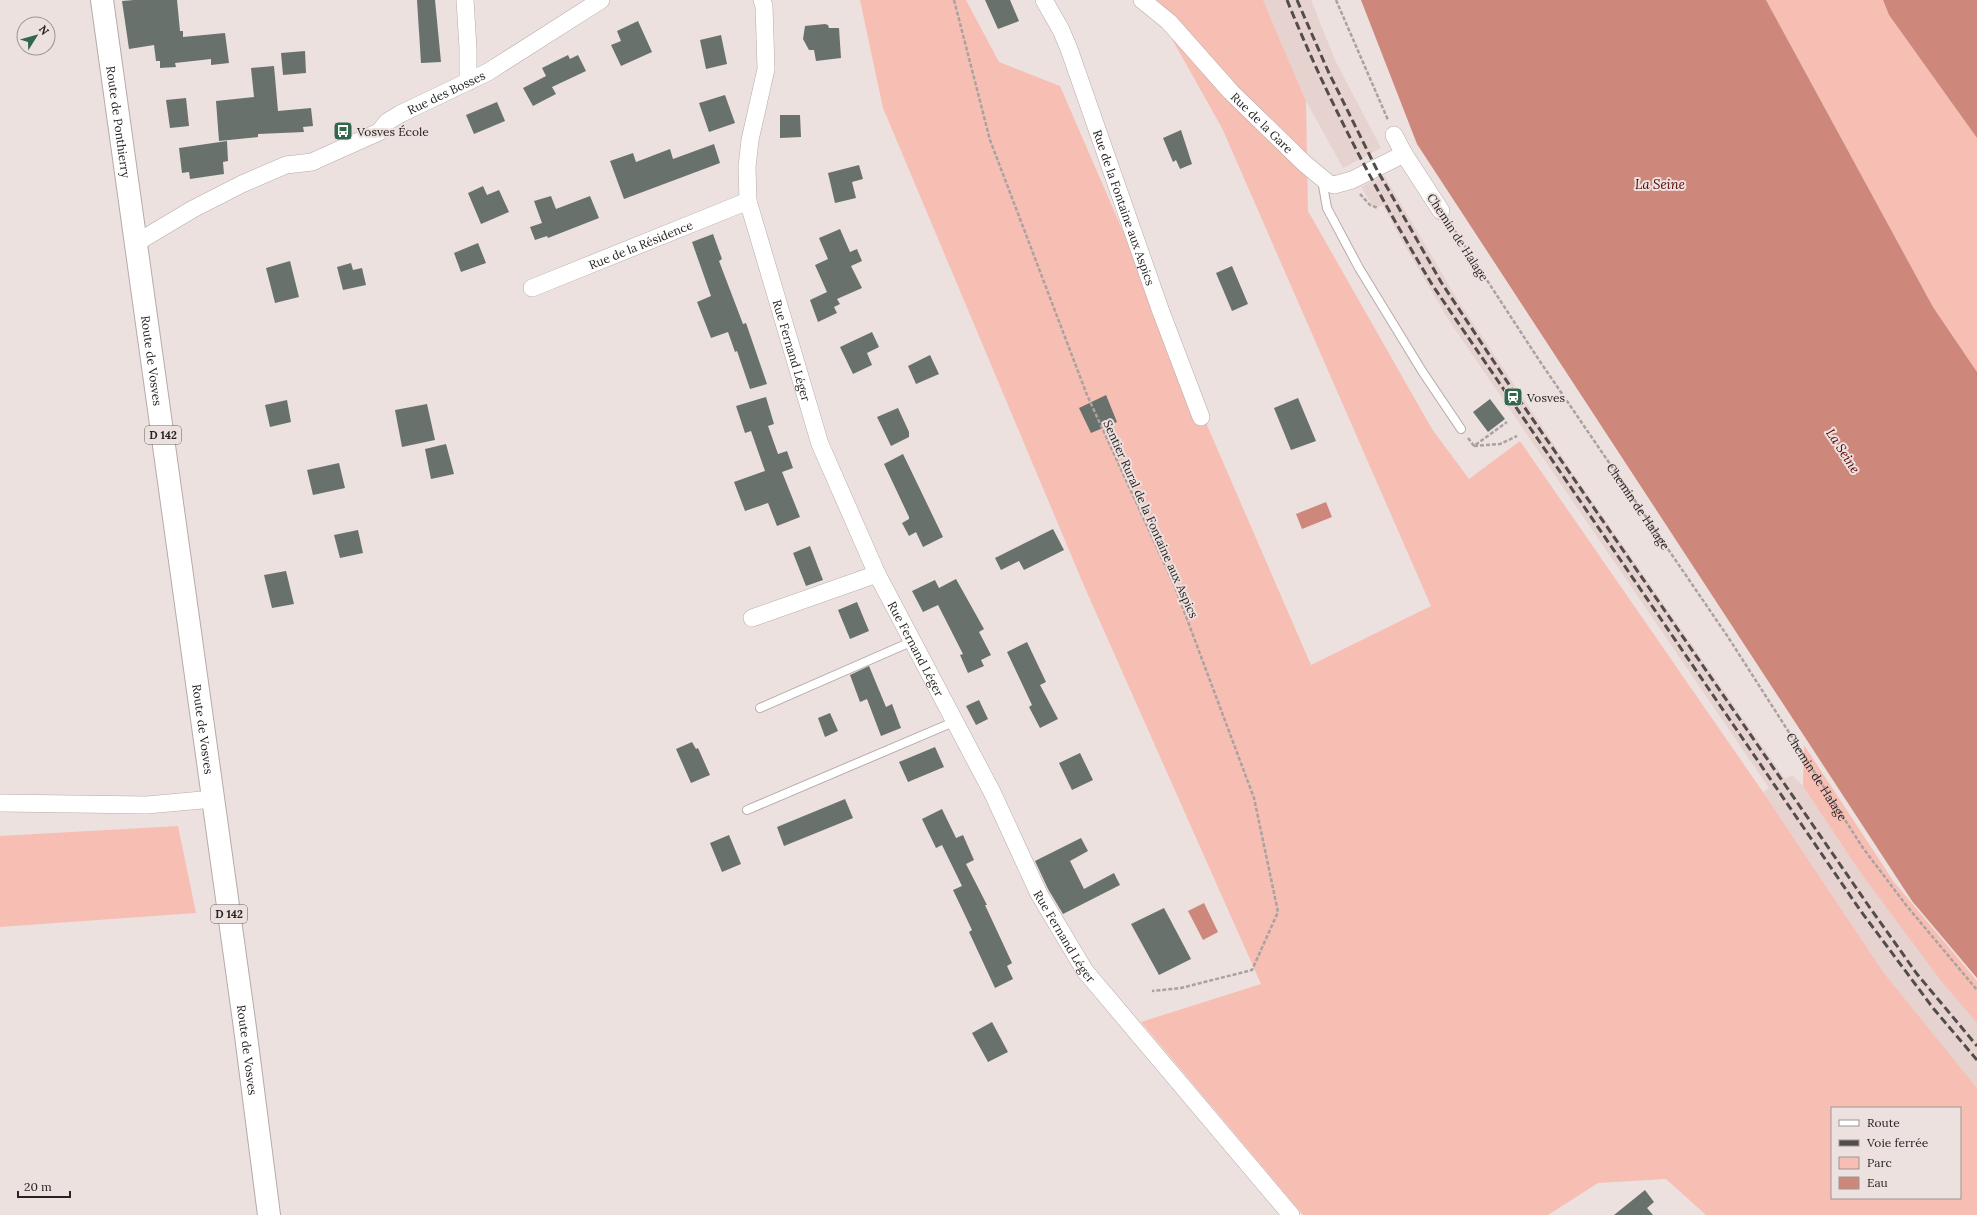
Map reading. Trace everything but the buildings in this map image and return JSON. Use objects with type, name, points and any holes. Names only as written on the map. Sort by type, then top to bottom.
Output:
[{"type":"main road","name":"Route de Ponthierry","points":[[102,0],[136,243]]},
{"type":"main road","name":"Route de Vosves","points":[[136,243],[269,1215]]},
{"type":"street","points":[[464,0],[468,48],[468,82]]},
{"type":"street","name":"Rue des Bosses","points":[[136,243],[192,209],[242,184],[286,165],[312,162],[378,132],[387,122],[400,114],[488,72],[601,0]]},
{"type":"street","name":"Rue Fernand Léger","points":[[762,0],[764,6],[766,68],[750,140],[747,166],[748,201],[820,444],[877,574],[956,721],[992,792],[1039,894],[1085,971],[1291,1215]]},
{"type":"street","name":"Rue de la Fontaine aux Aspics","points":[[1044,0],[1061,30],[1069,49],[1160,309],[1201,417]]},
{"type":"street","name":"Rue de la Gare","points":[[1142,0],[1169,22],[1231,92],[1322,180]]},
{"type":"street","name":"Chemin de Halage","points":[[1394,135],[1404,154],[1441,211]]},
{"type":"street","points":[[1322,180],[1334,185],[1352,180],[1404,154]]},
{"type":"street","name":"Rue de la Résidence","points":[[532,288],[748,201]]},
{"type":"street","points":[[752,618],[877,574]]},
{"type":"street","points":[[0,803],[147,805],[212,799]]},
{"type":"lane","points":[[1322,180],[1327,208],[1359,268],[1422,371],[1460,429]]},
{"type":"lane","points":[[760,708],[913,641]]},
{"type":"lane","points":[[747,810],[956,721]]},
{"type":"path","name":"Sentier Rural de la Fontaine aux Aspics","points":[[954,0],[990,140],[1087,395],[1175,587],[1254,798],[1278,912],[1252,970],[1181,988],[1152,991]]},
{"type":"path","points":[[1336,0],[1394,135]]},
{"type":"path","points":[[1352,180],[1363,199],[1370,205],[1378,208]]},
{"type":"path","name":"Chemin de Halage","points":[[1441,211],[1539,360],[1728,637],[1863,848],[1906,905],[1977,990]]},
{"type":"path","points":[[1474,446],[1507,422]]},
{"type":"path","points":[[1460,429],[1474,446]]},
{"type":"path","points":[[1474,446],[1500,444],[1517,436]]},
{"type":"shaded area","points":[[1263,0],[1311,0],[1335,60],[1381,148],[1343,168],[1306,101]]},
{"type":"shaded area","points":[[1384,175],[1457,299],[1571,470],[1785,779],[1792,775],[1803,786],[1860,872],[1941,981],[1977,1023],[1977,1088],[1884,973],[1763,792],[1769,788],[1448,319],[1402,241],[1383,205],[1375,209],[1361,187]]},
{"type":"green space","points":[[860,0],[966,0],[999,62],[1060,86],[1311,665],[1431,606],[1222,128],[1150,0],[1263,0],[1306,101],[1308,211],[1432,429],[1469,479],[1520,441],[1763,792],[1884,973],[1977,1088],[1977,1215],[1706,1215],[1666,1179],[1598,1183],[1548,1215],[1303,1215],[1141,1022],[1261,984],[1085,588],[883,108]]},
{"type":"green space","points":[[1766,0],[1883,0],[1889,15],[1977,138],[1977,372],[1933,307]]},
{"type":"green space","points":[[1804,745],[1894,882],[1977,981],[1977,1023],[1941,981],[1860,872],[1803,786]]},
{"type":"green space","points":[[178,826],[196,913],[0,927],[0,836]]},
{"type":"water","name":"La Seine","points":[[1361,0],[1766,0],[1933,307],[1977,372],[1977,978],[1912,901],[1417,144]]},
{"type":"water","points":[[1883,0],[1977,0],[1977,138],[1889,15]]},
{"type":"water","points":[[1326,502],[1332,517],[1302,529],[1296,514]]},
{"type":"water","points":[[1204,903],[1218,932],[1203,940],[1188,911]]},
{"type":"railway","points":[[1287,0],[1319,74],[1354,146],[1433,286],[1860,910],[1933,1008],[1977,1060]]},
{"type":"railway","points":[[1297,0],[1328,71],[1376,168],[1441,282],[1516,395],[1868,905],[1917,974],[1977,1046]]},
{"type":"place","name":"Vosves École","points":[[343,131]]},
{"type":"place","name":"Vosves","points":[[1513,397]]}]
